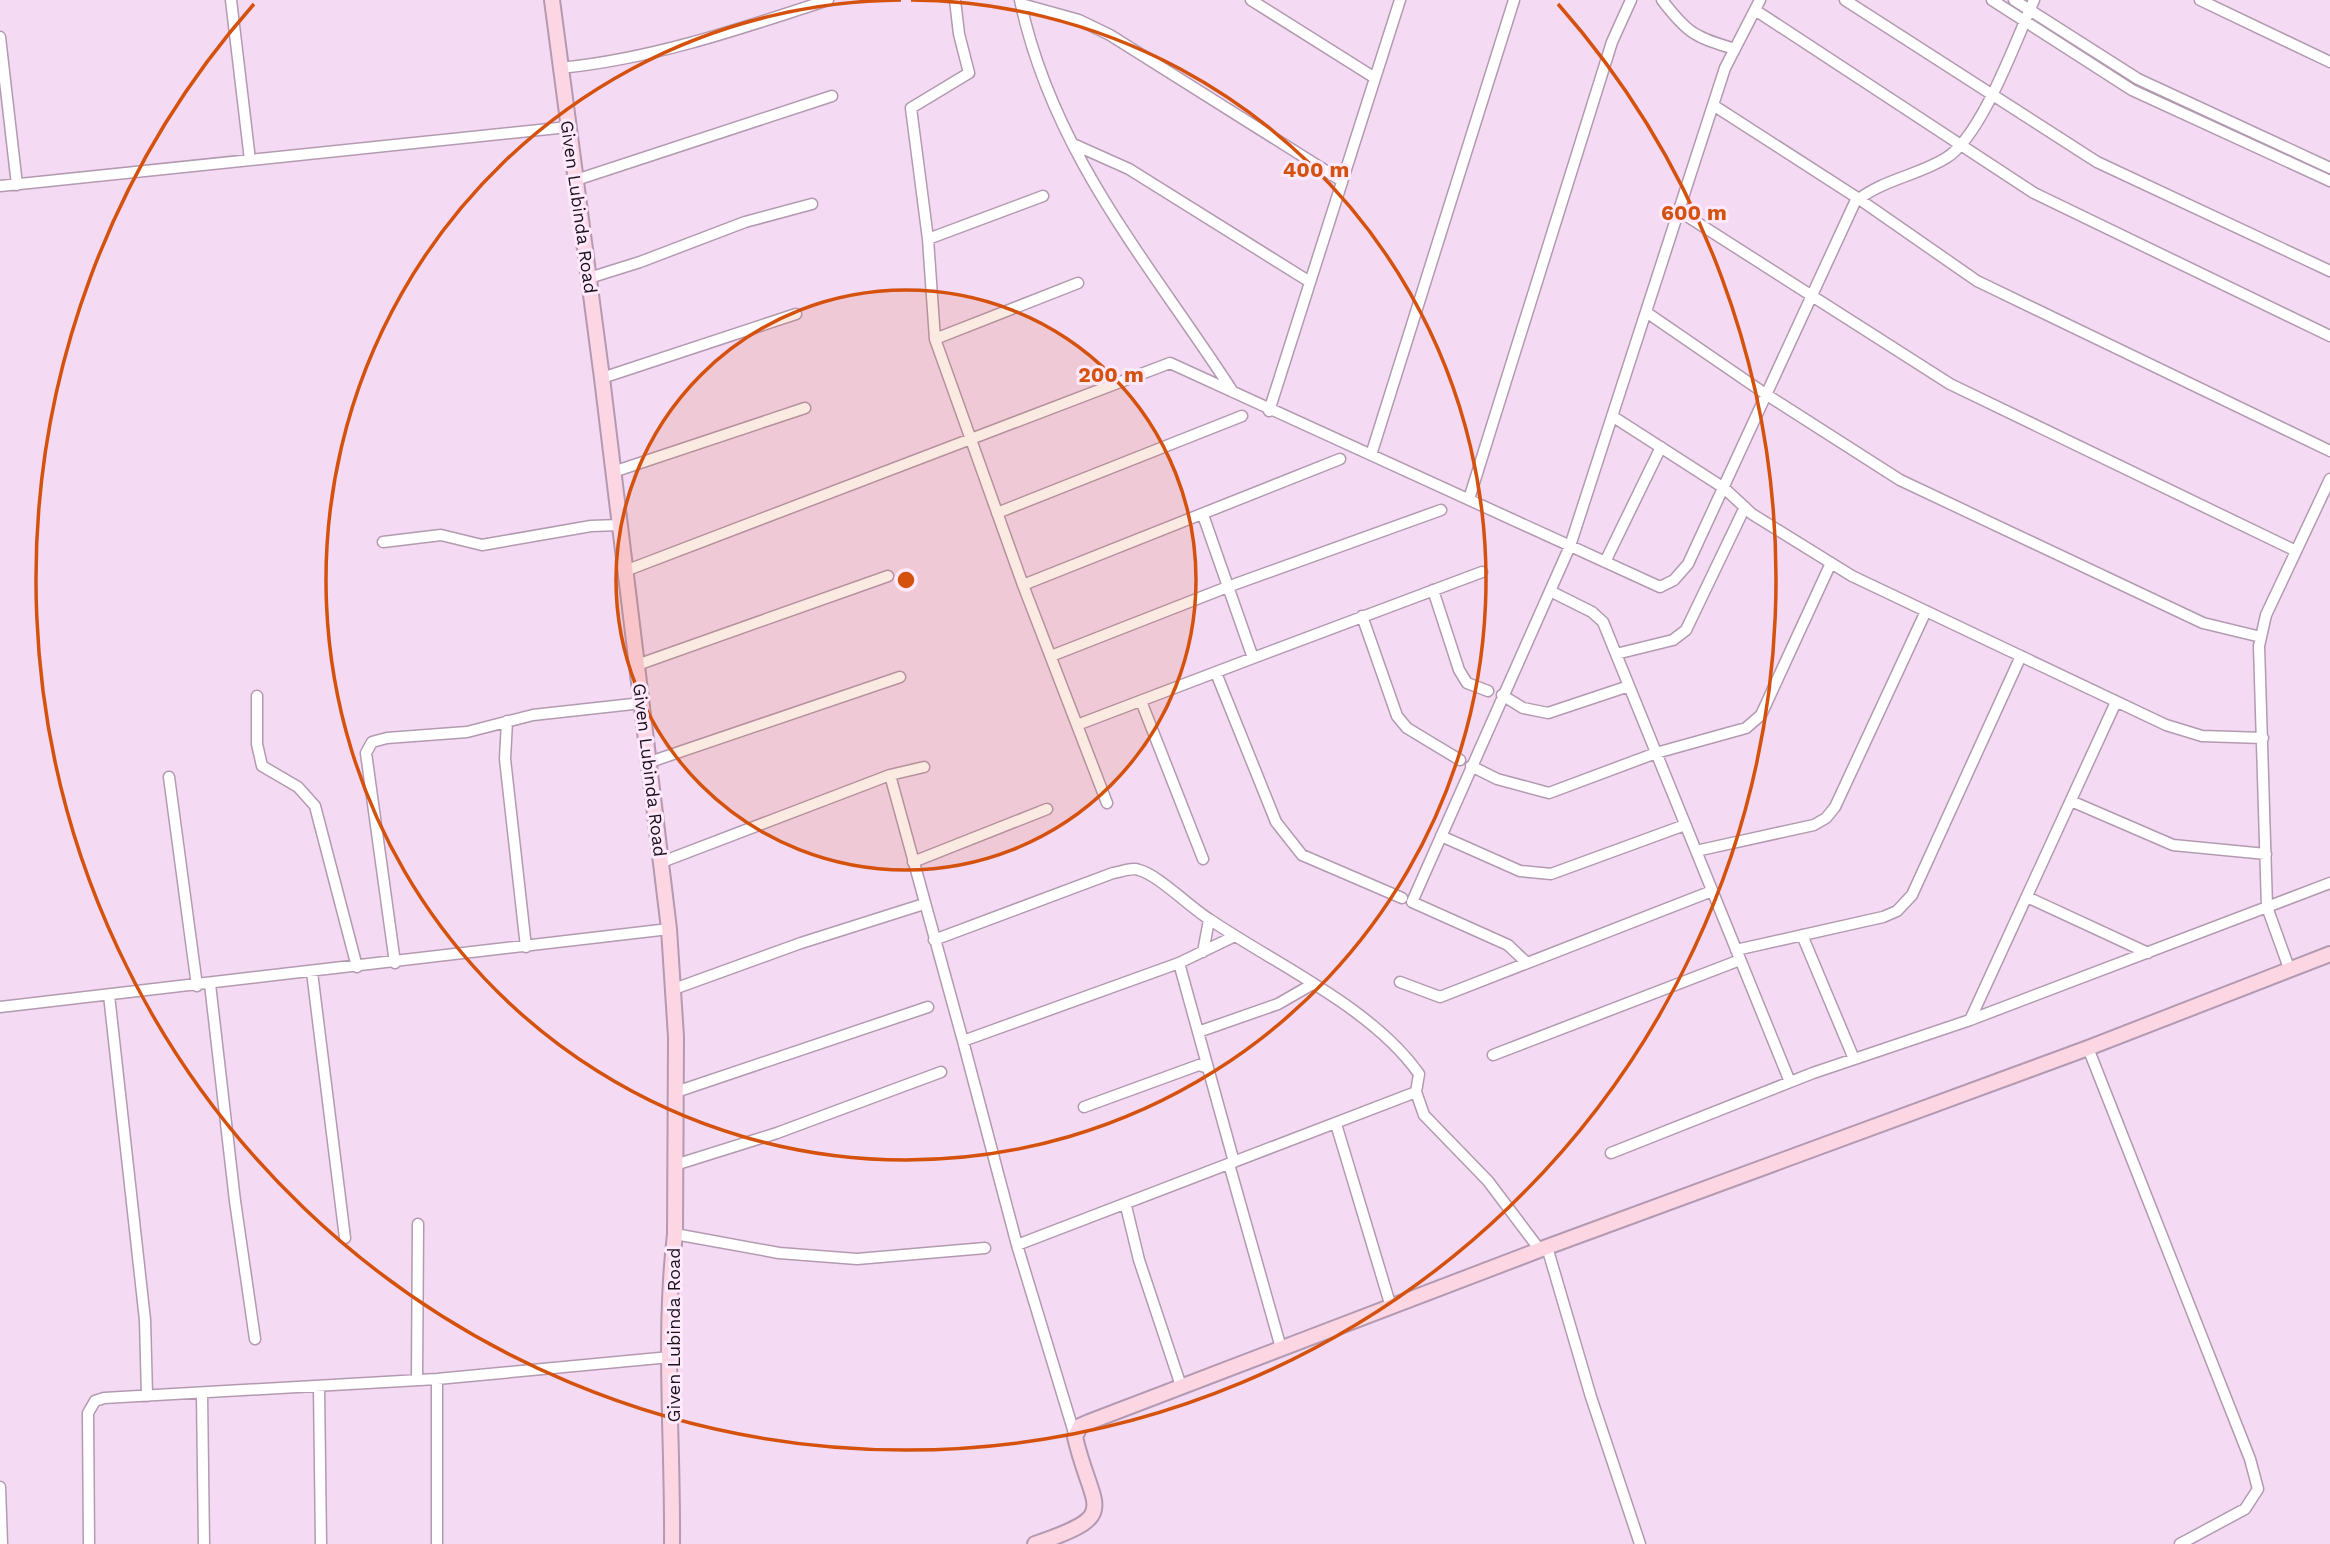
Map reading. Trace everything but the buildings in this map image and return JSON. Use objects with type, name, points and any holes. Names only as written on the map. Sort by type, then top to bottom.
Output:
[{"type":"street","points":[[230,0],[250,160]]},
{"type":"street","name":"Given Lubinda Road","points":[[552,0],[650,762],[674,989],[675,1234],[670,1274],[672,1544]]},
{"type":"street","points":[[560,68],[632,59],[672,49],[828,0]]},
{"type":"street","points":[[955,0],[969,73],[911,108],[928,239],[935,339],[1023,585],[1107,803]]},
{"type":"street","points":[[1251,0],[1375,78]]},
{"type":"street","points":[[1269,411],[1400,0]]},
{"type":"street","points":[[1371,455],[1514,0]]},
{"type":"street","points":[[1469,499],[1612,42],[1631,0]]},
{"type":"street","points":[[1662,0],[1679,23],[1696,37],[1735,50]]},
{"type":"street","points":[[1845,0],[2096,162],[2330,271]]},
{"type":"street","points":[[1992,0],[2132,90],[2330,181]]},
{"type":"street","points":[[2014,0],[2032,5],[2138,79],[2330,168]]},
{"type":"street","points":[[2200,0],[2330,62]]},
{"type":"street","points":[[1021,2],[1079,20],[1110,35],[1342,181]]},
{"type":"street","points":[[1021,2],[1058,118],[1139,259],[1233,393]]},
{"type":"street","points":[[1527,963],[1508,945],[1412,902],[1570,546],[1713,105],[1757,5],[1961,146],[2061,207],[2330,337]]},
{"type":"street","points":[[625,571],[1170,363],[1269,411],[1660,587],[1674,580],[1688,564],[1859,199],[1885,182],[1946,158],[1970,136],[2032,5]]},
{"type":"street","points":[[0,37],[17,185]]},
{"type":"street","points":[[576,180],[832,96]]},
{"type":"street","points":[[1713,105],[1859,199],[1977,281],[2330,451]]},
{"type":"street","points":[[0,186],[568,127]]},
{"type":"street","points":[[1073,144],[1129,169],[1310,282]]},
{"type":"street","points":[[928,239],[1043,195]]},
{"type":"street","points":[[589,278],[640,262],[745,222],[812,204]]},
{"type":"street","points":[[1679,211],[1950,384],[2296,551]]},
{"type":"street","points":[[935,339],[1078,283]]},
{"type":"street","points":[[1646,312],[1767,395],[1900,480],[2203,624],[2260,637]]},
{"type":"street","points":[[602,378],[796,314]]},
{"type":"street","points":[[613,472],[805,408]]},
{"type":"street","points":[[997,513],[1242,416]]},
{"type":"street","points":[[1612,416],[1724,488],[1745,508],[1831,563],[1926,611],[2166,725],[2202,736],[2263,738]]},
{"type":"street","points":[[1605,562],[1661,447]]},
{"type":"street","points":[[1023,585],[1340,459]]},
{"type":"street","points":[[2288,968],[2267,907],[2260,637],[2266,615],[2330,479]]},
{"type":"street","points":[[1616,654],[1673,640],[1686,630],[1745,508]]},
{"type":"street","points":[[1051,656],[1230,586],[1441,510]]},
{"type":"street","points":[[1203,515],[1254,658]]},
{"type":"street","points":[[383,542],[440,535],[482,545],[591,526],[620,525]]},
{"type":"street","points":[[1471,766],[1497,779],[1549,793],[1656,753],[1732,733],[1753,724],[1761,715],[1831,563]]},
{"type":"street","points":[[1077,725],[1482,572]]},
{"type":"street","points":[[637,665],[888,576]]},
{"type":"street","points":[[1433,590],[1459,670],[1467,682],[1488,691]]},
{"type":"street","points":[[1550,591],[1592,612],[1603,622],[1790,1082]]},
{"type":"street","points":[[1696,851],[1806,828],[1826,818],[1835,807],[1926,611]]},
{"type":"street","points":[[1362,616],[1401,723],[1460,760]]},
{"type":"street","points":[[1493,1055],[1738,955],[1802,935],[1883,917],[1897,911],[1912,895],[2021,656]]},
{"type":"street","points":[[1216,673],[1276,822],[1286,837],[1302,855],[1402,898]]},
{"type":"street","points":[[650,762],[900,677]]},
{"type":"street","points":[[1502,695],[1523,708],[1548,713],[1629,686]]},
{"type":"street","points":[[257,696],[257,744],[262,766],[298,787],[315,806],[357,967]]},
{"type":"street","points":[[1141,701],[1203,859]]},
{"type":"street","points":[[1970,1020],[2116,702]]},
{"type":"street","points":[[395,963],[369,778],[368,746],[377,739],[467,732],[507,721],[642,703]]},
{"type":"street","points":[[507,721],[505,759],[526,947]]},
{"type":"street","points":[[662,862],[890,775],[924,767]]},
{"type":"street","points":[[890,775],[1017,1245],[1092,1489],[1094,1513],[1089,1522],[1035,1544]]},
{"type":"street","points":[[169,777],[197,986]]},
{"type":"street","points":[[2071,801],[2173,845],[2266,854]]},
{"type":"street","points":[[913,862],[1048,809]]},
{"type":"street","points":[[1441,836],[1520,871],[1551,874],[1685,825]]},
{"type":"street","points":[[934,940],[1113,873],[1137,868],[1150,874],[1209,920],[1362,1017],[1409,1060],[1419,1074],[1417,1097],[1441,1134],[1488,1181],[1544,1248],[1640,1544]]},
{"type":"street","points":[[1611,1153],[1790,1082],[1970,1020],[2330,883]]},
{"type":"street","points":[[1400,982],[1440,997],[1712,891]]},
{"type":"street","points":[[2027,897],[2148,953]]},
{"type":"street","points":[[674,989],[802,943],[924,904]]},
{"type":"street","points":[[1203,952],[1209,920]]},
{"type":"street","points":[[0,1007],[669,929]]},
{"type":"street","points":[[1802,935],[1854,1059]]},
{"type":"street","points":[[962,1041],[1179,962],[1236,936]]},
{"type":"street","points":[[1075,1428],[1544,1248],[2088,1048],[2288,968],[2330,954]]},
{"type":"street","points":[[1179,962],[1281,1348]]},
{"type":"street","points":[[312,972],[345,1238]]},
{"type":"street","points":[[210,984],[235,1201],[255,1339]]},
{"type":"street","points":[[1198,1032],[1278,1004],[1311,985]]},
{"type":"street","points":[[109,995],[145,1320],[147,1396]]},
{"type":"street","points":[[676,1092],[928,1007]]},
{"type":"street","points":[[2088,1048],[2250,1459],[2258,1489],[2245,1509],[2185,1543]]},
{"type":"street","points":[[1084,1107],[1199,1065],[1208,1068]]},
{"type":"street","points":[[675,1165],[777,1133],[941,1072]]},
{"type":"street","points":[[1017,1245],[1126,1206],[1404,1097],[1417,1097]]},
{"type":"street","points":[[1336,1124],[1391,1307]]},
{"type":"street","points":[[1126,1206],[1139,1260],[1181,1387]]},
{"type":"street","points":[[417,1379],[418,1224]]},
{"type":"street","points":[[675,1234],[779,1253],[857,1259],[985,1248]]},
{"type":"street","points":[[89,1544],[88,1413],[95,1401],[104,1398],[437,1379],[670,1357]]},
{"type":"street","points":[[437,1379],[437,1544]]},
{"type":"street","points":[[320,1387],[321,1544]]},
{"type":"street","points":[[202,1394],[204,1544]]},
{"type":"street","points":[[0,1487],[2,1544]]}]
